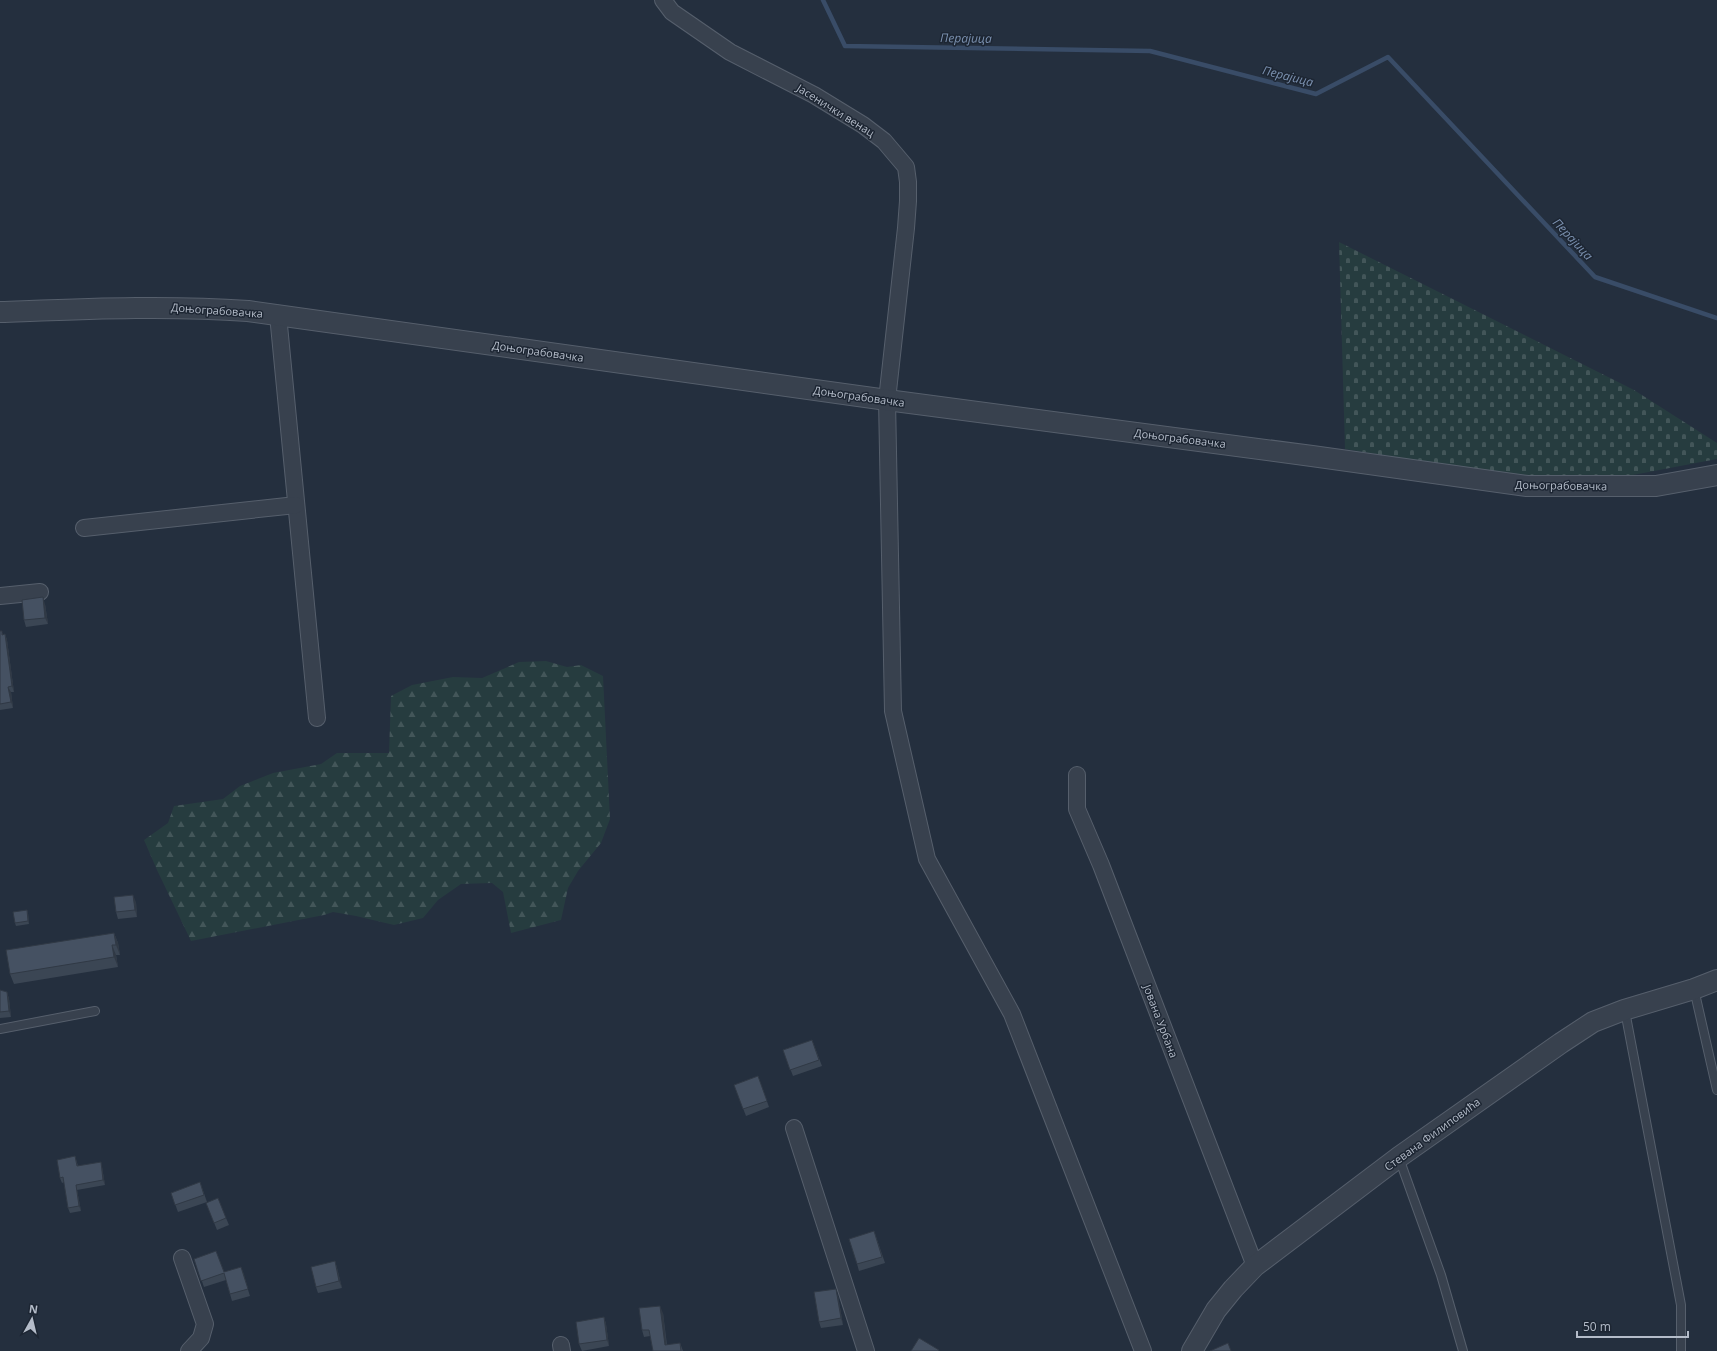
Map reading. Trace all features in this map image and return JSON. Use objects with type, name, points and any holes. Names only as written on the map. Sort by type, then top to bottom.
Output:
[{"type":"street","name":"Јасенички венац","points":[[663,0],[672,12],[730,52],[814,95],[863,125],[884,141],[906,168],[908,201],[887,400],[893,710],[927,859],[1012,1014],[1143,1351]]},
{"type":"street","name":"Доњограбовачка","points":[[0,312],[159,307],[197,308],[278,315],[887,400],[1527,486],[1656,486],[1717,475]]},
{"type":"street","points":[[278,315],[317,718]]},
{"type":"street","points":[[84,528],[296,504]]},
{"type":"street","points":[[0,596],[40,592]]},
{"type":"street","name":"Јована Урбана","points":[[1077,775],[1077,809],[1104,872],[1255,1266]]},
{"type":"street","name":"Стевана Филиповића","points":[[1192,1351],[1216,1310],[1233,1289],[1255,1266],[1399,1157],[1593,1022],[1624,1010],[1694,989],[1717,980]]},
{"type":"street","points":[[794,1128],[866,1351]]},
{"type":"street","points":[[182,1258],[205,1324],[201,1338],[189,1351]]},
{"type":"lane","points":[[1694,989],[1717,1090]]},
{"type":"lane","points":[[1624,1010],[1681,1305],[1681,1351]]},
{"type":"lane","points":[[0,1029],[95,1011]]},
{"type":"lane","points":[[1399,1157],[1441,1275],[1463,1351]]},
{"type":"green space","points":[[1339,242],[1634,390],[1717,443],[1717,459],[1633,475],[1504,475],[1345,449]]},
{"type":"green space","points":[[546,661],[567,667],[581,665],[603,676],[610,819],[601,843],[578,871],[568,888],[561,920],[511,933],[503,892],[492,883],[461,884],[438,900],[423,918],[394,925],[333,912],[191,941],[144,840],[168,823],[174,806],[223,799],[240,786],[273,773],[321,764],[337,753],[389,753],[391,696],[412,685],[453,677],[482,678],[519,662]]},
{"type":"building","points":[[43,597],[45,618],[24,620],[22,600]]},
{"type":"building","points":[[0,631],[2,631],[2,635],[5,634],[12,686],[8,687],[11,702],[0,704]]},
{"type":"building","points":[[133,895],[135,910],[116,912],[114,897]]},
{"type":"building","points":[[27,910],[28,921],[15,923],[13,912]]},
{"type":"building","points":[[114,933],[116,945],[112,945],[114,957],[10,974],[6,950]]},
{"type":"building","points":[[0,990],[7,992],[9,1011],[0,1012]]},
{"type":"building","points":[[812,1040],[819,1060],[790,1070],[783,1050]]},
{"type":"building","points":[[758,1076],[767,1101],[743,1109],[734,1085]]},
{"type":"building","points":[[75,1156],[77,1166],[101,1162],[103,1180],[76,1185],[79,1206],[68,1208],[63,1177],[60,1178],[57,1160]]},
{"type":"building","points":[[200,1182],[204,1195],[175,1205],[171,1193]]},
{"type":"building","points":[[218,1198],[226,1218],[214,1223],[206,1203]]},
{"type":"building","points":[[874,1231],[882,1257],[857,1264],[849,1239]]},
{"type":"building","points":[[216,1251],[224,1272],[241,1267],[248,1289],[230,1294],[224,1273],[201,1281],[194,1259]]},
{"type":"building","points":[[335,1261],[339,1281],[316,1287],[311,1267]]},
{"type":"building","points":[[836,1289],[841,1318],[819,1322],[814,1292]]},
{"type":"building","points":[[660,1306],[665,1345],[680,1343],[681,1351],[653,1351],[649,1330],[642,1330],[639,1308]]},
{"type":"building","points":[[604,1317],[607,1340],[579,1344],[576,1322]]},
{"type":"building","points":[[919,1338],[939,1350],[911,1351]]},
{"type":"building","points":[[1228,1343],[1231,1351],[1210,1351]]},
{"type":"waterway","name":"Перајица","points":[[823,0],[845,46],[1150,51],[1316,94],[1388,57],[1595,277],[1717,318]]}]
